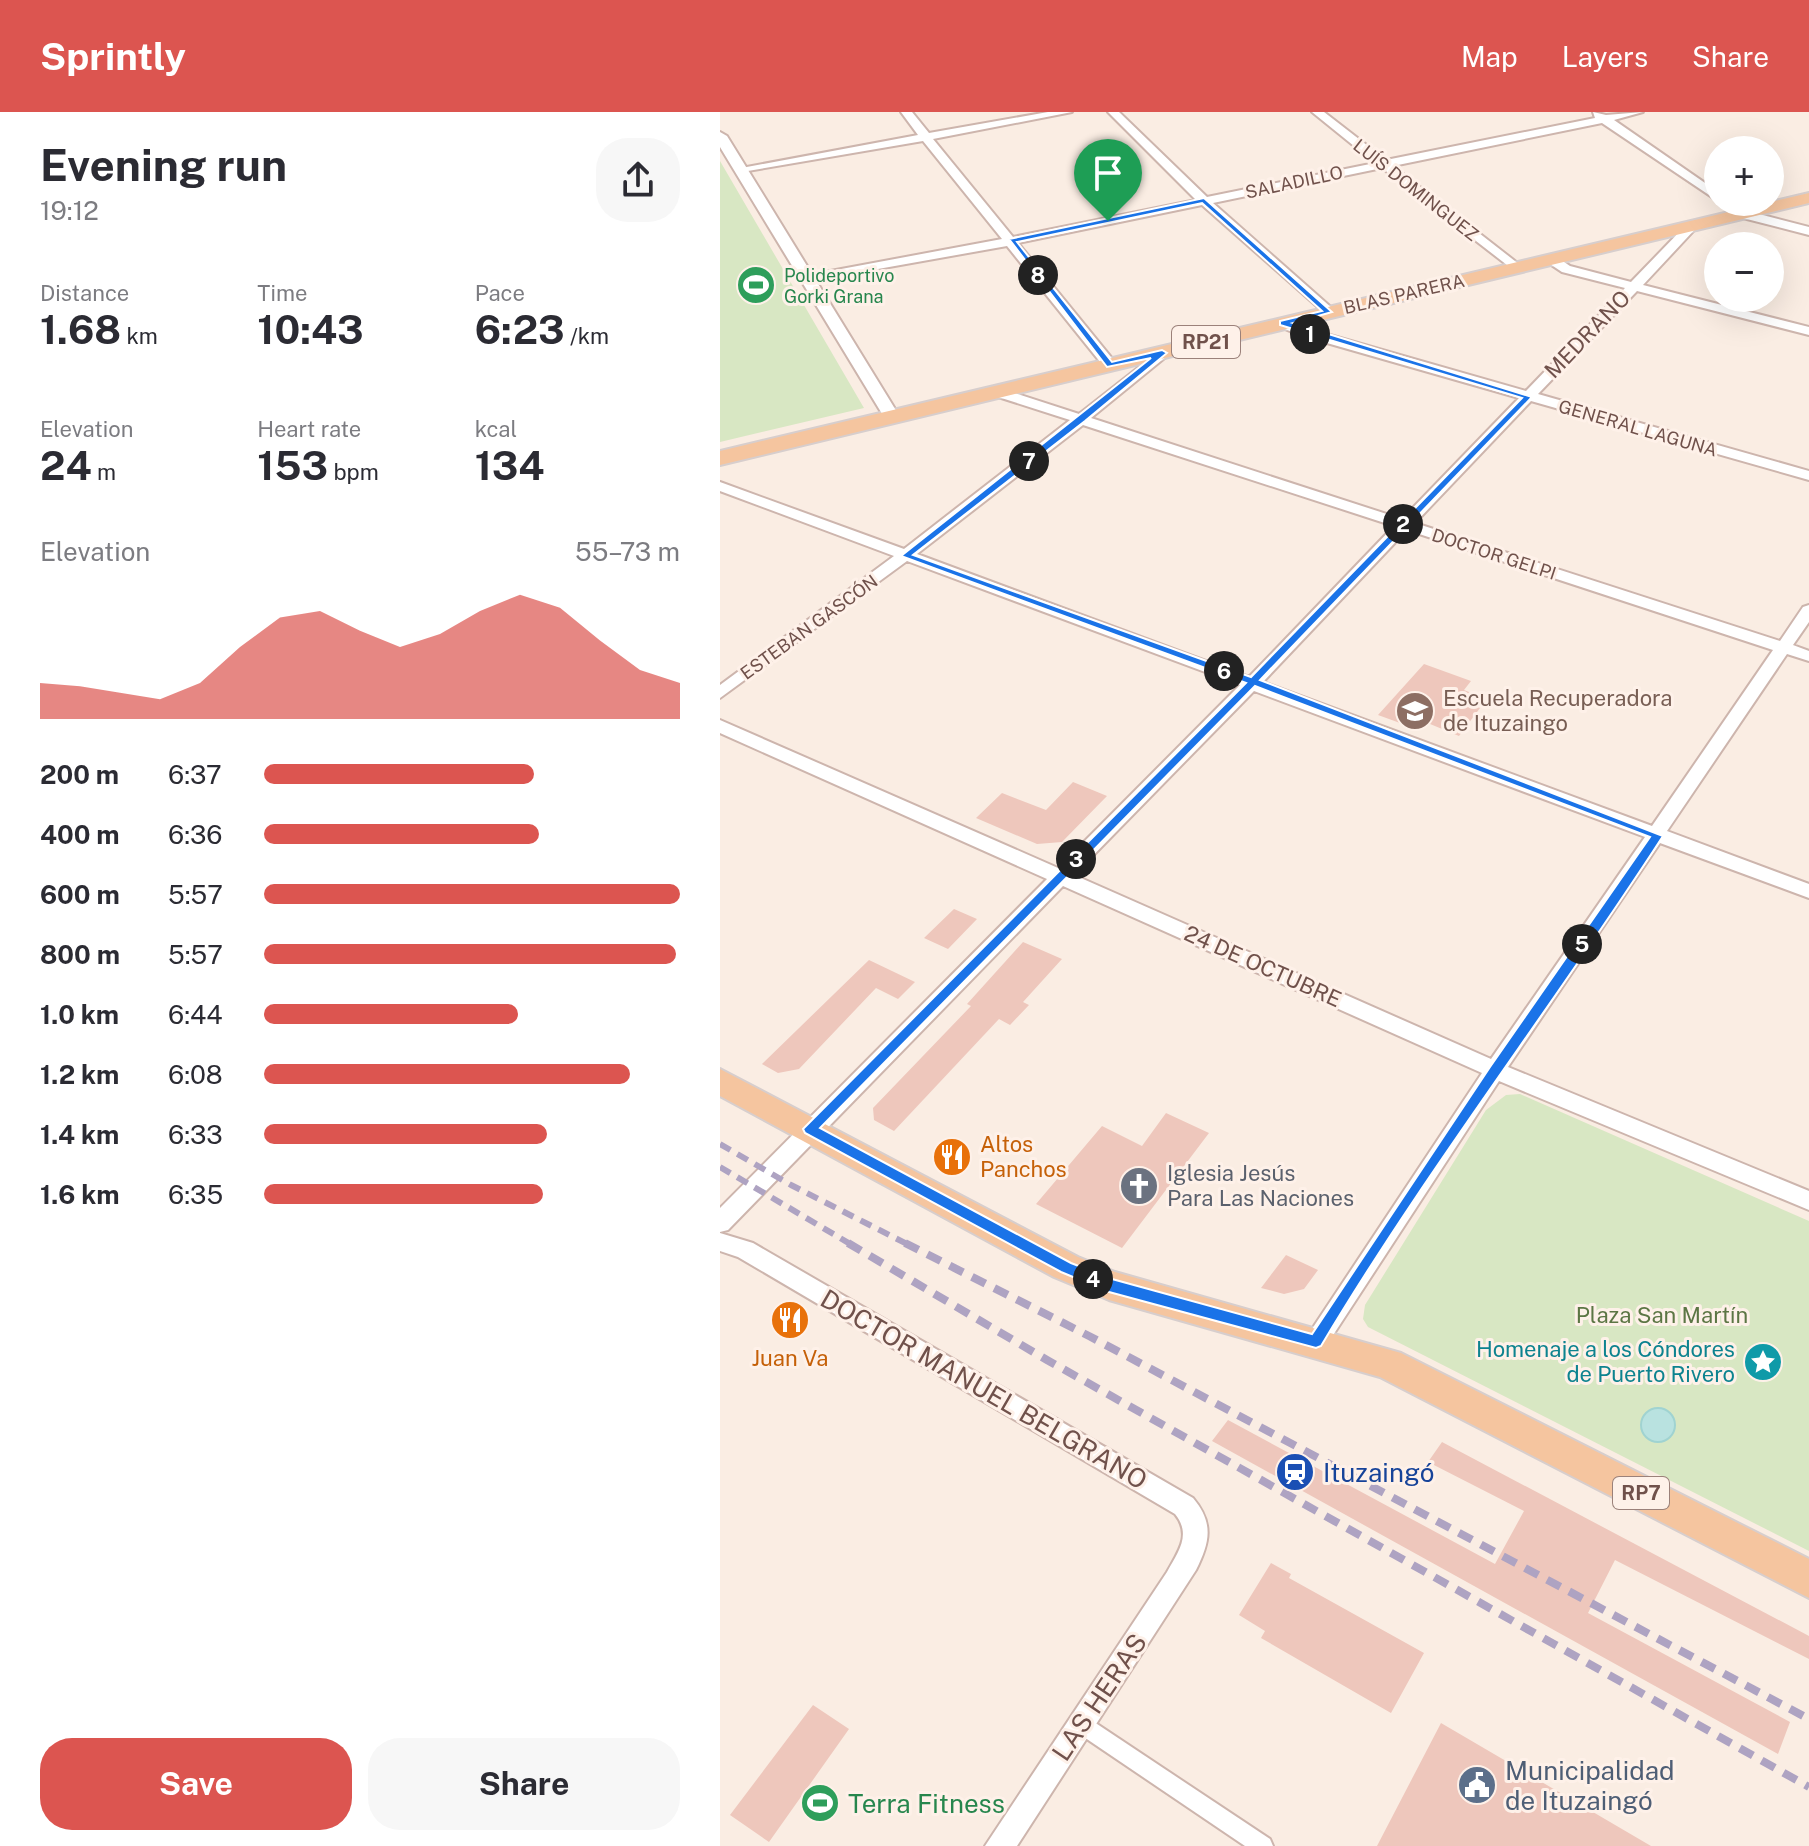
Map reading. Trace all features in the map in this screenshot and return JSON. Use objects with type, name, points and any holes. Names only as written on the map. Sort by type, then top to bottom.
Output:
[{"type":"main road","name":"BLAS PARERA","points":[[1784,204],[1809,198]]},
{"type":"main road","name":"BLAS PARERA","points":[[720,458],[1734,216]]},
{"type":"main road","name":"RP7","points":[[720,1081],[1066,1267],[1109,1285],[1388,1364],[1809,1579]]},
{"type":"street","points":[[906,112],[1110,365]]},
{"type":"street","points":[[742,169],[1067,112]]},
{"type":"street","points":[[1113,112],[1204,201],[1328,312]]},
{"type":"street","name":"LUÍS DOMINGUEZ","points":[[1317,112],[1516,268]]},
{"type":"street","name":"SALADILLO","points":[[809,279],[1012,241],[1599,116],[1638,112]]},
{"type":"street","points":[[1599,116],[1704,187]]},
{"type":"street","points":[[720,136],[892,417]]},
{"type":"street","points":[[1751,216],[1809,231]]},
{"type":"street","name":"MEDRANO","points":[[720,1224],[810,1129],[1253,682],[1692,226]]},
{"type":"street","points":[[1551,259],[1566,269],[1809,331]]},
{"type":"street","name":"GENERAL LAGUNA","points":[[1283,323],[1528,397],[1809,476]]},
{"type":"street","name":"ESTEBAN GASCÓN","points":[[720,693],[906,556],[1162,353]]},
{"type":"street","name":"DOCTOR GELPI","points":[[997,392],[1809,656]]},
{"type":"street","points":[[720,486],[1809,891]]},
{"type":"street","points":[[1316,1342],[1344,1294],[1809,610]]},
{"type":"street","name":"24 DE OCTUBRE","points":[[720,726],[1495,1070],[1809,1201]]},
{"type":"street","name":"DOCTOR MANUEL BELGRANO","points":[[720,1224],[745,1250]]},
{"type":"street","name":"DOCTOR MANUEL BELGRANO","points":[[720,1242],[745,1250],[1184,1506],[1196,1518],[1195,1546]]},
{"type":"street","name":"LAS HERAS","points":[[1000,1846],[1176,1581],[1195,1546]]},
{"type":"street","points":[[1082,1724],[1263,1846]]},
{"type":"green space","name":"Polideportivo Gorki Grana","points":[[720,161],[864,408],[720,442]]},
{"type":"green space","name":"Plaza San Martín","points":[[1520,1094],[1809,1221],[1809,1551],[1368,1327],[1363,1319],[1365,1305],[1486,1110],[1506,1095]]},
{"type":"water","points":[[1658,1408],[1670,1413],[1675,1425],[1670,1437],[1658,1442],[1646,1437],[1641,1425],[1646,1413]]},
{"type":"building","points":[[1424,664],[1471,681],[1464,690],[1474,694],[1465,702],[1480,708],[1459,736],[1418,719],[1411,727],[1378,715]]},
{"type":"building","points":[[1073,782],[1107,796],[1062,842],[1037,844],[976,818],[1002,793],[1046,810]]},
{"type":"building","points":[[954,909],[977,919],[948,949],[924,938]]},
{"type":"building","points":[[1023,942],[1062,959],[1023,1002],[1029,1005],[1010,1025],[999,1019],[894,1131],[874,1120],[873,1108],[971,1006],[967,1004]]},
{"type":"building","points":[[869,960],[915,982],[898,999],[876,988],[799,1069],[778,1073],[762,1064]]},
{"type":"building","name":"Iglesia Jesús Para Las Naciones","points":[[1166,1113],[1209,1133],[1122,1248],[1036,1204],[1102,1126],[1142,1146]]},
{"type":"building","points":[[1286,1255],[1318,1270],[1304,1289],[1284,1294],[1261,1288]]},
{"type":"building","points":[[1228,1420],[1495,1564],[1524,1511],[1428,1462],[1442,1442],[1809,1636],[1809,1659],[1615,1560],[1588,1613],[1790,1722],[1778,1754],[1212,1441]]},
{"type":"building","points":[[1271,1563],[1291,1574],[1289,1578],[1424,1653],[1391,1713],[1261,1638],[1265,1631],[1239,1615]]},
{"type":"building","points":[[813,1705],[849,1729],[769,1842],[730,1815]]},
{"type":"building","name":"Municipalidad de Ituzaingó","points":[[1441,1723],[1651,1846],[1377,1846]]},
{"type":"railway","points":[[720,1144],[791,1185],[909,1245]]},
{"type":"railway","points":[[720,1167],[852,1245]]},
{"type":"railway","points":[[848,1243],[1047,1360],[1809,1787]]},
{"type":"railway","points":[[905,1243],[1089,1336],[1809,1719]]},
{"type":"place","name":"Polideportivo Gorki Grana","points":[[756,285]]},
{"type":"place","name":"Escuela Recuperadora de Ituzaingo","points":[[1415,711]]},
{"type":"place","name":"Altos Panchos","points":[[952,1157]]},
{"type":"place","name":"Iglesia Jesús Para Las Naciones","points":[[1139,1186]]},
{"type":"place","name":"Juan Va","points":[[790,1320]]},
{"type":"place","name":"Homenaje a los Cóndores de Puerto Rivero","points":[[1763,1362]]},
{"type":"place","name":"Ituzaingó","points":[[1295,1472]]},
{"type":"place","name":"Municipalidad de Ituzaingó","points":[[1477,1785]]},
{"type":"place","name":"Terra Fitness","points":[[820,1803]]},
{"type":"route","points":[[1108,221],[1012,241],[1110,365],[1162,353],[906,556],[1253,682],[1657,836],[1344,1294],[1316,1342],[1109,1285],[1066,1267],[810,1129],[1253,682],[1528,397],[1304,332],[1283,323],[1328,312],[1204,201],[1108,221]]}]
